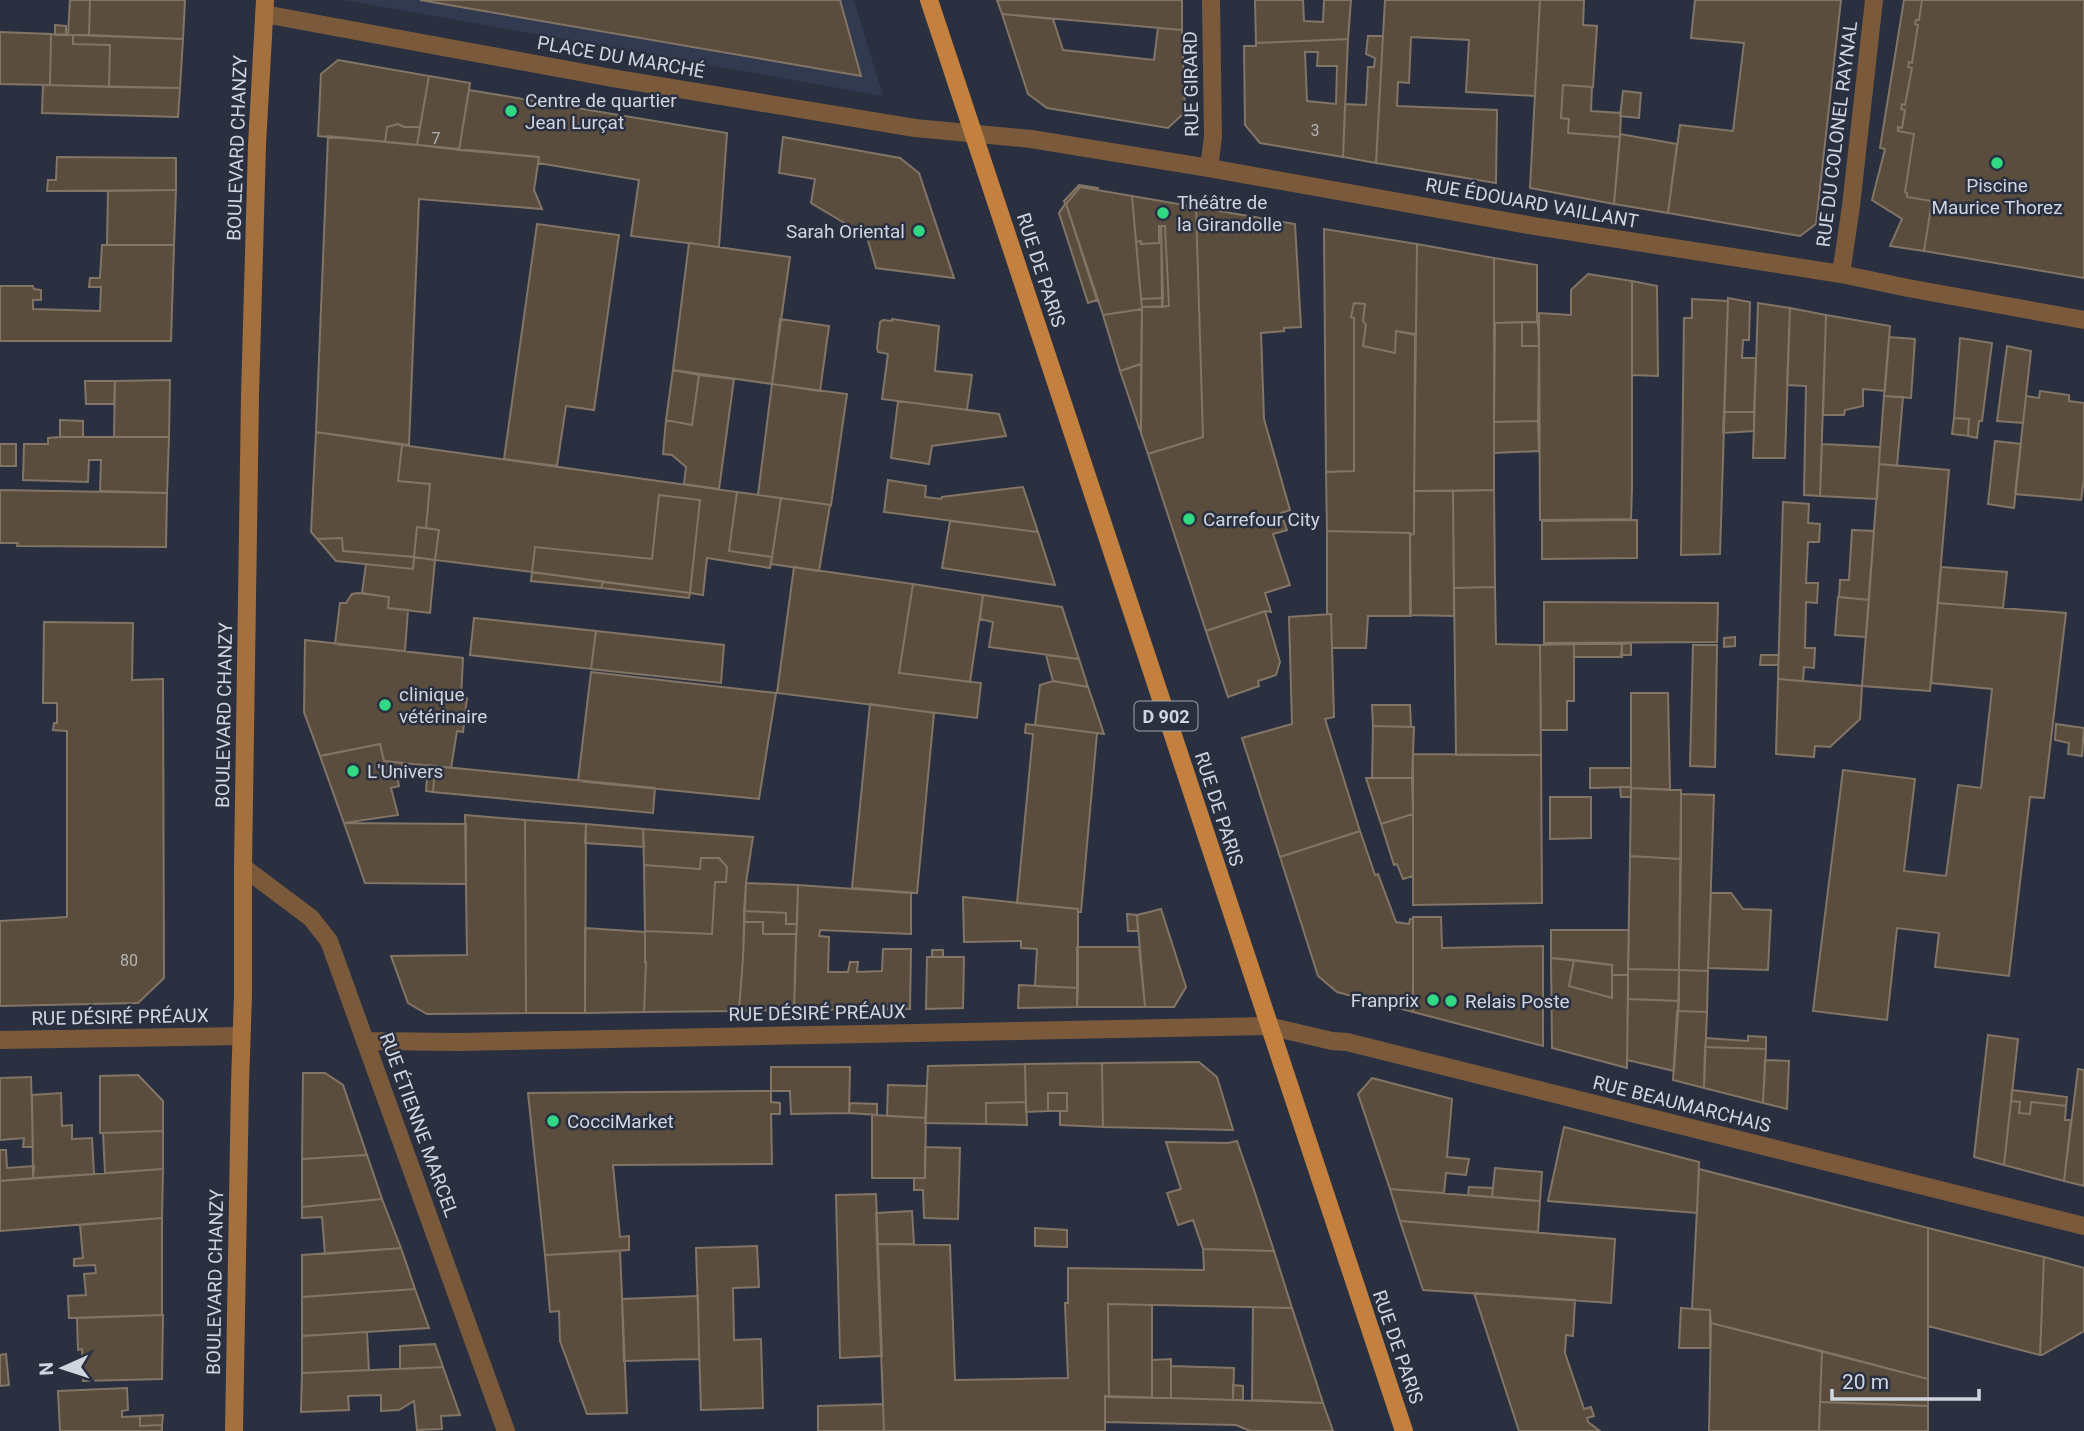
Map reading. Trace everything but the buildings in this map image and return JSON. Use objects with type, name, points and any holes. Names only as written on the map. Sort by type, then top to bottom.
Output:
[{"type":"main road","name":"RUE DE PARIS","points":[[929,0],[1404,1431]]},
{"type":"main road","name":"BOULEVARD CHANZY","points":[[234,1431],[243,995],[250,396],[264,7]]},
{"type":"street","name":"RUE GIRARD","points":[[1209,168],[1213,137],[1210,0]]},
{"type":"street","name":"RUE DU COLONEL RAYNAL","points":[[1841,274],[1874,0]]},
{"type":"street","name":"PLACE DU MARCHÉ","points":[[264,7],[612,78],[915,128],[972,133]]},
{"type":"street","name":"RUE ÉDOUARD VAILLANT","points":[[972,133],[1031,139],[1534,226],[1841,274],[2084,320]]},
{"type":"street","name":"RUE ÉTIENNE MARCEL","points":[[243,867],[311,918],[329,941],[506,1431]]},
{"type":"street","name":"RUE DÉSIRÉ PRÉAUX","points":[[367,1041],[459,1042],[1268,1026]]},
{"type":"street","name":"RUE BEAUMARCHAIS","points":[[1268,1026],[1347,1042],[2084,1226]]},
{"type":"street","name":"RUE DÉSIRÉ PRÉAUX","points":[[0,1040],[241,1036]]},
{"type":"shaded area","points":[[344,0],[854,0],[883,96]]},
{"type":"place","name":"Centre de quartier Jean Lurçat","points":[[511,111]]},
{"type":"place","name":"Piscine Maurice Thorez","points":[[1997,163]]},
{"type":"place","name":"Théâtre de la Girandolle","points":[[1163,213]]},
{"type":"place","name":"Sarah Oriental","points":[[919,231]]},
{"type":"place","name":"Carrefour City","points":[[1189,519]]},
{"type":"place","name":"clinique vétérinaire","points":[[385,705]]},
{"type":"place","name":"L'Univers","points":[[353,771]]},
{"type":"place","name":"Franprix","points":[[1433,1000]]},
{"type":"place","name":"Relais Poste","points":[[1451,1001]]},
{"type":"place","name":"CocciMarket","points":[[553,1121]]}]
